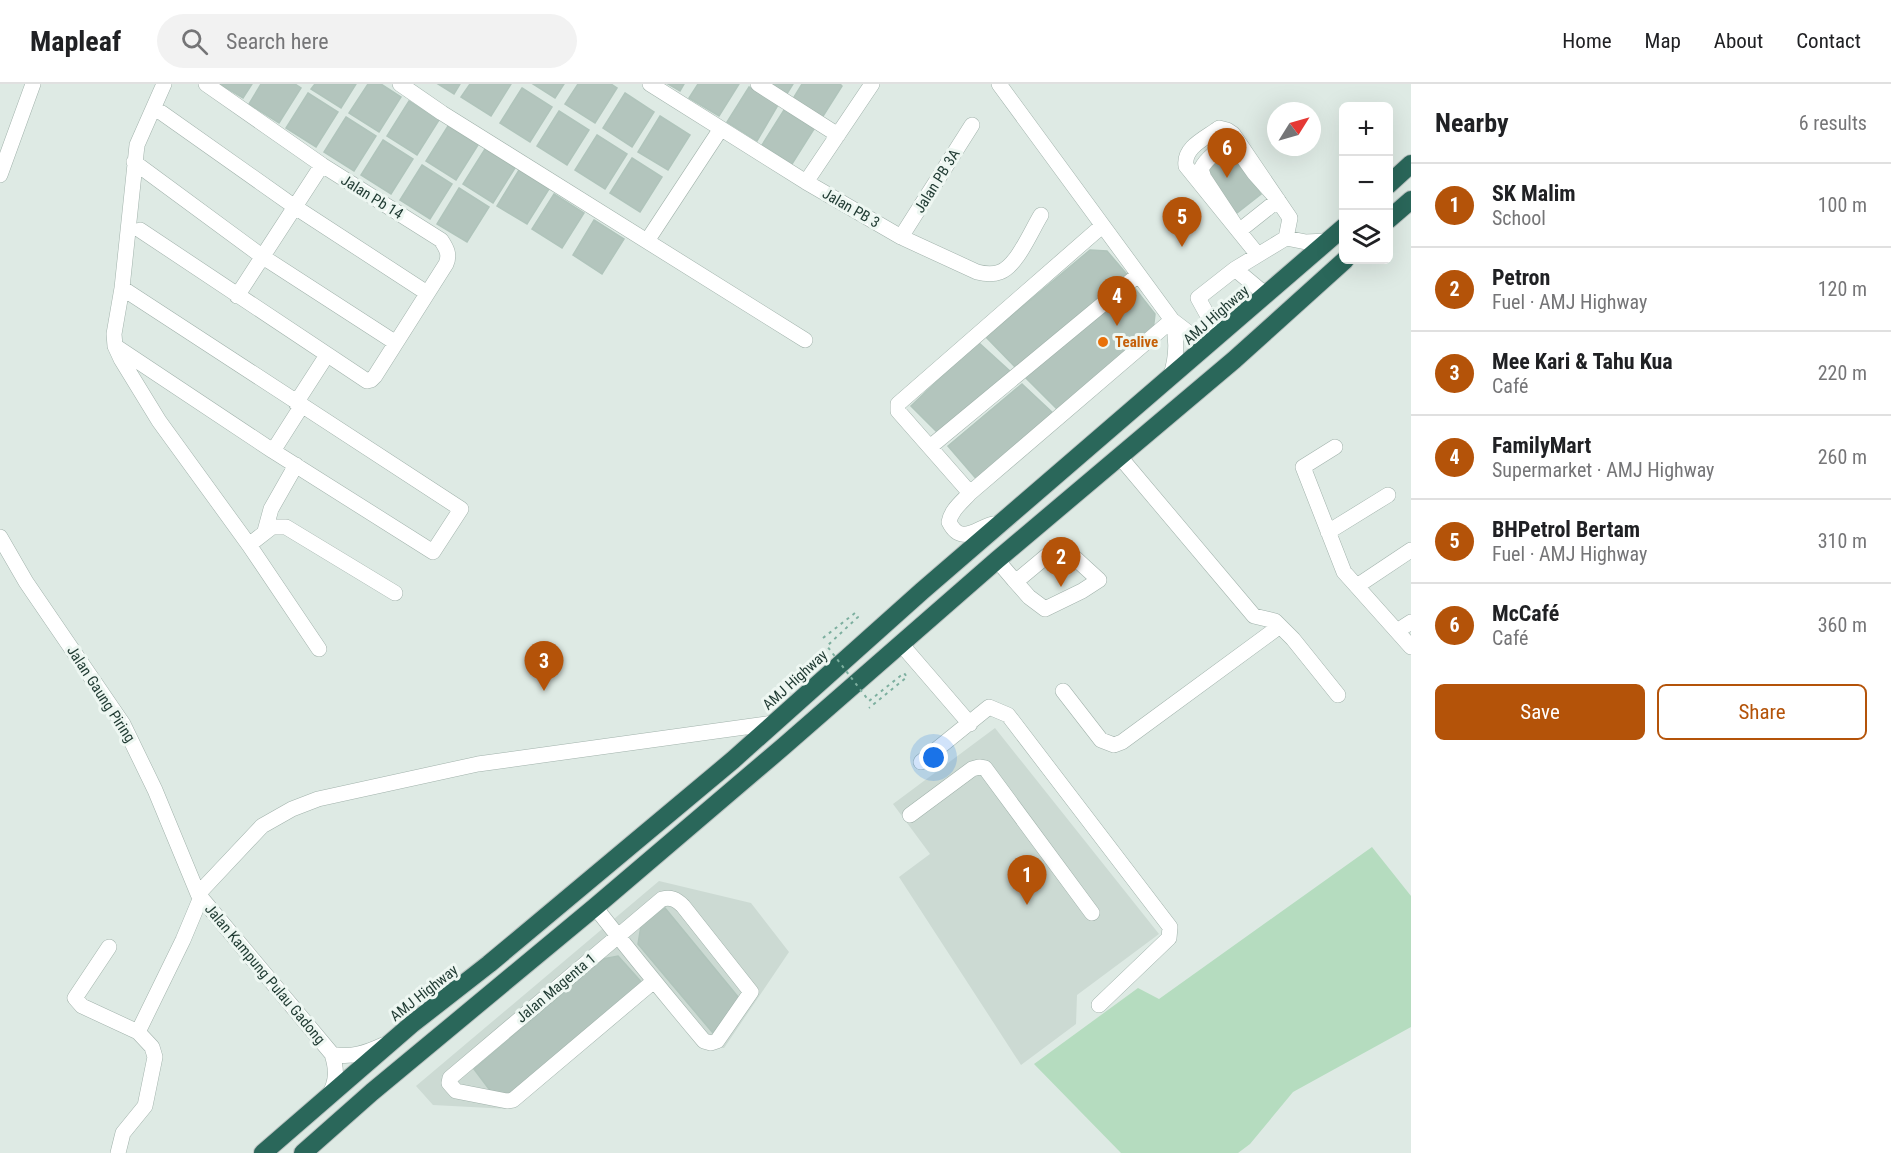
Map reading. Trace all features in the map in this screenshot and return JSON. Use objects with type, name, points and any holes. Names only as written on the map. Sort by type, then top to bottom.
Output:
[{"type":"highway","points":[[1393,181],[1411,164]]},
{"type":"highway","points":[[1393,216],[1411,200]]},
{"type":"highway","name":"AMJ Highway","points":[[263,1153],[395,1038],[498,957],[724,768],[999,525],[1339,231]]},
{"type":"highway","points":[[303,1153],[372,1092],[595,907],[1234,360],[1341,264]]},
{"type":"street","points":[[0,175],[33,84]]},
{"type":"street","points":[[164,84],[136,145],[122,288],[114,334],[115,346],[159,421],[249,545],[319,649]]},
{"type":"street","name":"Jalan Pb 14","points":[[206,84],[322,165],[441,240],[447,248],[448,258],[371,380],[367,381],[327,355]]},
{"type":"street","points":[[400,84],[805,340]]},
{"type":"street","name":"Jalan PB 3","points":[[650,84],[720,130],[901,237],[976,272],[990,274],[1001,272],[1012,264],[1041,215]]},
{"type":"street","points":[[758,84],[838,135]]},
{"type":"street","points":[[999,84],[1172,320],[1189,333],[1216,339]]},
{"type":"street","points":[[806,182],[870,85]]},
{"type":"street","points":[[162,113],[295,207],[427,293]]},
{"type":"street","name":"Jalan PB 3A","points":[[901,237],[972,125]]},
{"type":"street","points":[[1258,255],[1186,166],[1185,158],[1188,151],[1219,128],[1233,134],[1290,218],[1286,238]]},
{"type":"street","points":[[647,241],[720,130]]},
{"type":"street","points":[[134,162],[263,257],[396,343]]},
{"type":"street","points":[[237,296],[322,165]]},
{"type":"street","points":[[1239,231],[1278,200]]},
{"type":"street","points":[[970,493],[898,411],[898,404],[1102,226]]},
{"type":"street","points":[[140,231],[327,355],[273,451]]},
{"type":"street","points":[[1216,339],[1198,298],[1235,268],[1286,238],[1306,242],[1327,241]]},
{"type":"street","points":[[1235,268],[1266,295]]},
{"type":"street","points":[[930,447],[1138,275]]},
{"type":"street","points":[[115,346],[273,451],[433,552],[461,509],[122,288]]},
{"type":"street","points":[[1170,378],[1175,363],[1177,343],[1172,320]]},
{"type":"street","points":[[999,525],[987,525],[967,535],[956,532],[949,522],[950,516],[970,493],[1172,320]]},
{"type":"street","points":[[1335,447],[1303,467],[1344,572],[1411,647]]},
{"type":"street","points":[[1120,457],[1254,616],[1275,621],[1293,639],[1338,695]]},
{"type":"street","points":[[265,531],[268,515],[296,465]]},
{"type":"street","points":[[1328,532],[1388,495]]},
{"type":"street","points":[[249,545],[265,531],[278,526],[293,529],[395,593]]},
{"type":"street","name":"Jalan Gaung Piring","points":[[0,537],[26,582],[123,724],[155,790],[200,896]]},
{"type":"street","points":[[998,560],[1014,580],[1029,597],[1045,609],[1099,580],[1064,548],[1049,554],[1019,579],[1014,580]]},
{"type":"street","points":[[1357,586],[1411,550]]},
{"type":"street","points":[[1397,631],[1411,622]]},
{"type":"street","points":[[1063,692],[1101,740],[1114,745],[1122,742],[1280,626]]},
{"type":"street","points":[[902,644],[970,724]]},
{"type":"street","points":[[921,762],[989,707],[1008,715],[1170,927],[1169,938],[1099,1005]]},
{"type":"street","points":[[138,1032],[183,940],[200,896],[262,826],[292,809],[318,800],[478,764],[774,723]]},
{"type":"street","points":[[910,815],[972,769],[985,768],[1092,914]]},
{"type":"street","name":"Jalan Kampung Pulau Gadong","points":[[200,896],[332,1054]]},
{"type":"street","name":"Jalan Magenta 1","points":[[662,899],[676,899],[749,989],[750,995],[717,1041],[711,1043],[704,1041],[654,981],[513,1100],[507,1101],[456,1091],[449,1083],[450,1078],[617,935],[662,899]]},
{"type":"street","points":[[595,907],[654,981]]},
{"type":"street","points":[[109,947],[75,998],[82,1006],[138,1032],[152,1047],[155,1057],[145,1106],[123,1132],[118,1153]]},
{"type":"street","points":[[329,1096],[335,1085],[336,1076],[332,1054],[343,1057],[354,1056],[395,1038]]},
{"type":"path","points":[[823,638],[855,613],[858,617],[827,646],[869,701],[904,673],[907,677],[869,708]]},
{"type":"shaded area","points":[[995,728],[1159,934],[1077,995],[1076,1024],[1021,1065],[899,877],[930,854],[893,804]]},
{"type":"shaded area","points":[[659,881],[751,903],[789,952],[724,1048],[703,1048],[653,992],[509,1109],[433,1105],[416,1086]]},
{"type":"green space","points":[[1372,847],[1411,896],[1411,1027],[1293,1092],[1250,1144],[1238,1153],[1121,1153],[1034,1064],[1138,988],[1159,999]]},
{"type":"building","points":[[220,84],[252,84],[243,98]]},
{"type":"building","points":[[261,84],[295,84],[301,88],[279,123],[249,104]]},
{"type":"building","points":[[315,84],[356,84],[341,108],[311,89]]},
{"type":"building","points":[[368,84],[381,84],[401,97],[379,132],[349,113]]},
{"type":"building","points":[[438,84],[460,84],[454,94]]},
{"type":"building","points":[[470,84],[511,84],[491,116],[461,97]]},
{"type":"building","points":[[533,84],[564,84],[555,98]]},
{"type":"building","points":[[578,84],[611,84],[617,88],[595,123],[565,104]]},
{"type":"building","points":[[668,84],[684,84],[680,91]]},
{"type":"building","points":[[698,84],[739,84],[719,116],[689,98]]},
{"type":"building","points":[[763,84],[793,84],[785,97]]},
{"type":"building","points":[[802,84],[840,84],[842,86],[820,121],[791,102]]},
{"type":"building","points":[[749,87],[778,105],[757,141],[727,122]]},
{"type":"building","points":[[522,88],[552,107],[530,142],[500,123]]},
{"type":"building","points":[[308,93],[338,112],[316,147],[286,128]]},
{"type":"building","points":[[625,93],[654,112],[632,147],[603,128]]},
{"type":"building","points":[[409,101],[439,120],[417,155],[387,136]]},
{"type":"building","points":[[784,110],[814,129],[792,164],[762,145]]},
{"type":"building","points":[[559,111],[589,130],[567,165],[537,146]]},
{"type":"building","points":[[660,116],[690,135],[668,170],[638,152]]},
{"type":"building","points":[[346,117],[376,136],[354,171],[324,152]]},
{"type":"building","points":[[448,126],[478,145],[456,180],[426,161]]},
{"type":"building","points":[[597,135],[627,154],[605,189],[575,170]]},
{"type":"building","points":[[383,140],[413,159],[391,194],[361,175]]},
{"type":"building","points":[[485,149],[515,168],[493,203],[463,184]]},
{"type":"building","points":[[632,158],[662,177],[640,212],[610,193]]},
{"type":"building","points":[[1234,158],[1261,194],[1237,213],[1205,172],[1218,162],[1221,167]]},
{"type":"building","points":[[422,165],[452,184],[430,219],[400,200]]},
{"type":"building","points":[[519,170],[549,189],[527,224],[497,206]]},
{"type":"building","points":[[459,188],[489,207],[467,242],[437,224]]},
{"type":"building","points":[[554,194],[584,213],[562,248],[532,229]]},
{"type":"building","points":[[594,220],[624,239],[602,274],[573,255]]},
{"type":"building","points":[[1090,250],[1107,251],[1130,278],[1018,370],[986,337]]},
{"type":"building","points":[[1133,286],[1155,314],[1153,331],[1058,410],[1025,377]]},
{"type":"building","points":[[978,342],[1012,373],[938,433],[911,406]]},
{"type":"building","points":[[1022,384],[1055,415],[979,482],[948,446]]},
{"type":"building","points":[[665,908],[739,998],[713,1033],[638,944],[641,926]]},
{"type":"building","points":[[618,956],[644,985],[508,1096],[492,1093],[474,1069],[603,959]]},
{"type":"place","name":"McCafé","points":[[1227,178]]},
{"type":"place","name":"BHPetrol Bertam","points":[[1182,247]]},
{"type":"place","name":"FamilyMart","points":[[1117,326]]},
{"type":"place","name":"Tealive","points":[[1103,342]]},
{"type":"place","name":"Petron","points":[[1061,587]]},
{"type":"place","name":"Mee Kari & Tahu Kua","points":[[544,691]]},
{"type":"place","name":"SK Malim","points":[[1027,905]]}]
